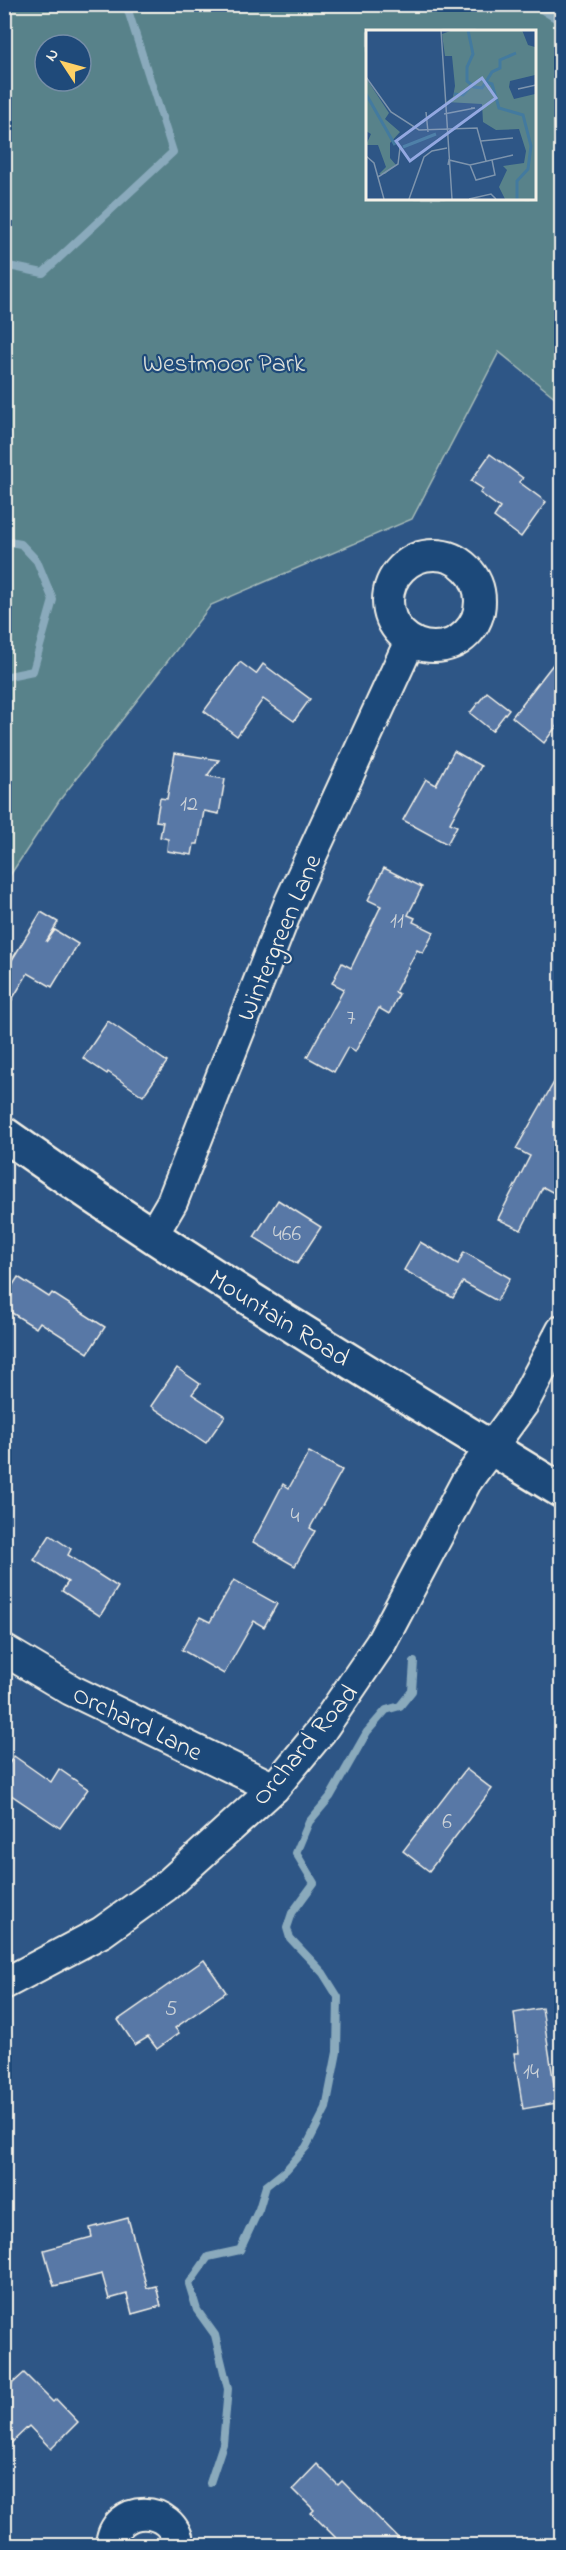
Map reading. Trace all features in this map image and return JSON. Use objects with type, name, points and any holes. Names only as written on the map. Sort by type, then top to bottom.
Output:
[{"type":"main road","name":"Mountain Road","points":[[4,1134],[152,1236],[561,1491]]},
{"type":"street","name":"Wintergreen Lane","points":[[152,1236],[172,1202],[290,902],[410,641]]},
{"type":"street","name":"Orchard Road","points":[[4,1984],[102,1932],[166,1886],[273,1788],[321,1731],[360,1677],[381,1643],[466,1482],[523,1404],[561,1330]]},
{"type":"street","name":"Orchard Lane","points":[[4,1650],[71,1690],[273,1788]]},
{"type":"street","points":[[111,2546],[115,2530],[122,2522],[142,2513],[164,2518],[178,2537],[179,2546]]},
{"type":"green space","name":"Westmoor Park","points":[[5,4],[561,5],[562,403],[499,352],[412,519],[211,605],[59,801],[5,883]]},
{"type":"building","points":[[490,454],[523,478],[519,482],[546,502],[521,537],[494,517],[500,508],[480,493],[483,489],[471,481]]},
{"type":"building","points":[[561,654],[561,720],[544,743],[512,717]]},
{"type":"building","points":[[240,662],[256,674],[263,664],[310,699],[294,721],[263,699],[237,736],[204,711]]},
{"type":"building","points":[[487,692],[509,709],[492,731],[470,713]]},
{"type":"building","points":[[454,751],[481,766],[450,823],[457,826],[447,844],[403,820],[426,779],[436,785]]},
{"type":"building","points":[[175,753],[219,760],[207,776],[225,779],[219,814],[204,811],[198,844],[194,844],[192,855],[167,851],[168,839],[160,837],[163,822],[156,821],[160,798],[167,799]]},
{"type":"building","points":[[384,868],[422,887],[408,915],[415,918],[413,922],[434,932],[423,953],[417,950],[395,992],[399,994],[389,1014],[379,1008],[355,1052],[348,1047],[334,1072],[307,1057],[344,989],[332,983],[342,963],[351,968],[381,906],[368,900]]},
{"type":"building","points":[[41,912],[58,922],[46,942],[55,930],[78,944],[52,987],[28,973],[4,1013],[4,973]]},
{"type":"building","points":[[108,1021],[167,1062],[143,1096],[83,1058]]},
{"type":"building","points":[[561,1070],[561,1178],[554,1193],[543,1187],[521,1230],[498,1219],[530,1156],[516,1149]]},
{"type":"building","points":[[278,1200],[321,1227],[297,1264],[254,1237]]},
{"type":"building","points":[[420,1242],[458,1264],[464,1252],[510,1278],[497,1301],[463,1282],[453,1298],[404,1270]]},
{"type":"building","points":[[18,1277],[49,1297],[52,1293],[105,1327],[88,1353],[40,1322],[36,1328],[4,1308],[4,1299]]},
{"type":"building","points":[[177,1368],[200,1384],[192,1394],[225,1416],[206,1443],[151,1406]]},
{"type":"building","points":[[309,1452],[342,1470],[310,1528],[315,1531],[295,1566],[253,1542],[283,1484],[289,1488]]},
{"type":"building","points":[[50,1535],[71,1549],[68,1555],[118,1587],[100,1616],[62,1591],[68,1582],[34,1560]]},
{"type":"building","points":[[234,1580],[277,1604],[264,1627],[254,1621],[224,1674],[182,1650],[200,1617],[210,1622]]},
{"type":"building","points":[[14,1756],[51,1782],[59,1769],[88,1789],[60,1828],[4,1790],[4,1771]]},
{"type":"building","points":[[466,1769],[492,1789],[429,1871],[403,1851]]},
{"type":"building","points":[[204,1960],[226,1992],[175,2028],[179,2033],[157,2049],[148,2037],[135,2045],[118,2020]]},
{"type":"building","points":[[542,2008],[557,2103],[523,2109],[514,2053],[519,2053],[514,2013]]},
{"type":"building","points":[[128,2218],[147,2288],[156,2286],[161,2306],[132,2314],[127,2294],[109,2299],[102,2274],[54,2286],[44,2250],[92,2237],[90,2228]]},
{"type":"building","points":[[24,2373],[53,2402],[56,2399],[78,2422],[51,2449],[29,2426],[4,2450],[4,2391]]},
{"type":"building","points":[[317,2464],[338,2485],[342,2481],[406,2546],[344,2546],[311,2513],[314,2510],[293,2489]]},
{"type":"waterway","points":[[4,265],[43,273],[173,152],[126,4]]},
{"type":"waterway","points":[[458,4],[464,8],[470,4]]},
{"type":"waterway","points":[[533,4],[562,22]]},
{"type":"waterway","points":[[4,541],[21,544],[37,561],[53,600],[33,671],[4,677]]},
{"type":"waterway","points":[[210,2483],[223,2444],[228,2389],[215,2335],[197,2310],[189,2284],[208,2257],[240,2250],[259,2209],[266,2186],[286,2170],[306,2147],[326,2108],[337,2052],[338,1997],[323,1973],[290,1938],[287,1928],[292,1913],[314,1883],[296,1853],[309,1822],[330,1797],[367,1732],[386,1710],[400,1706],[412,1691],[414,1662]]}]
